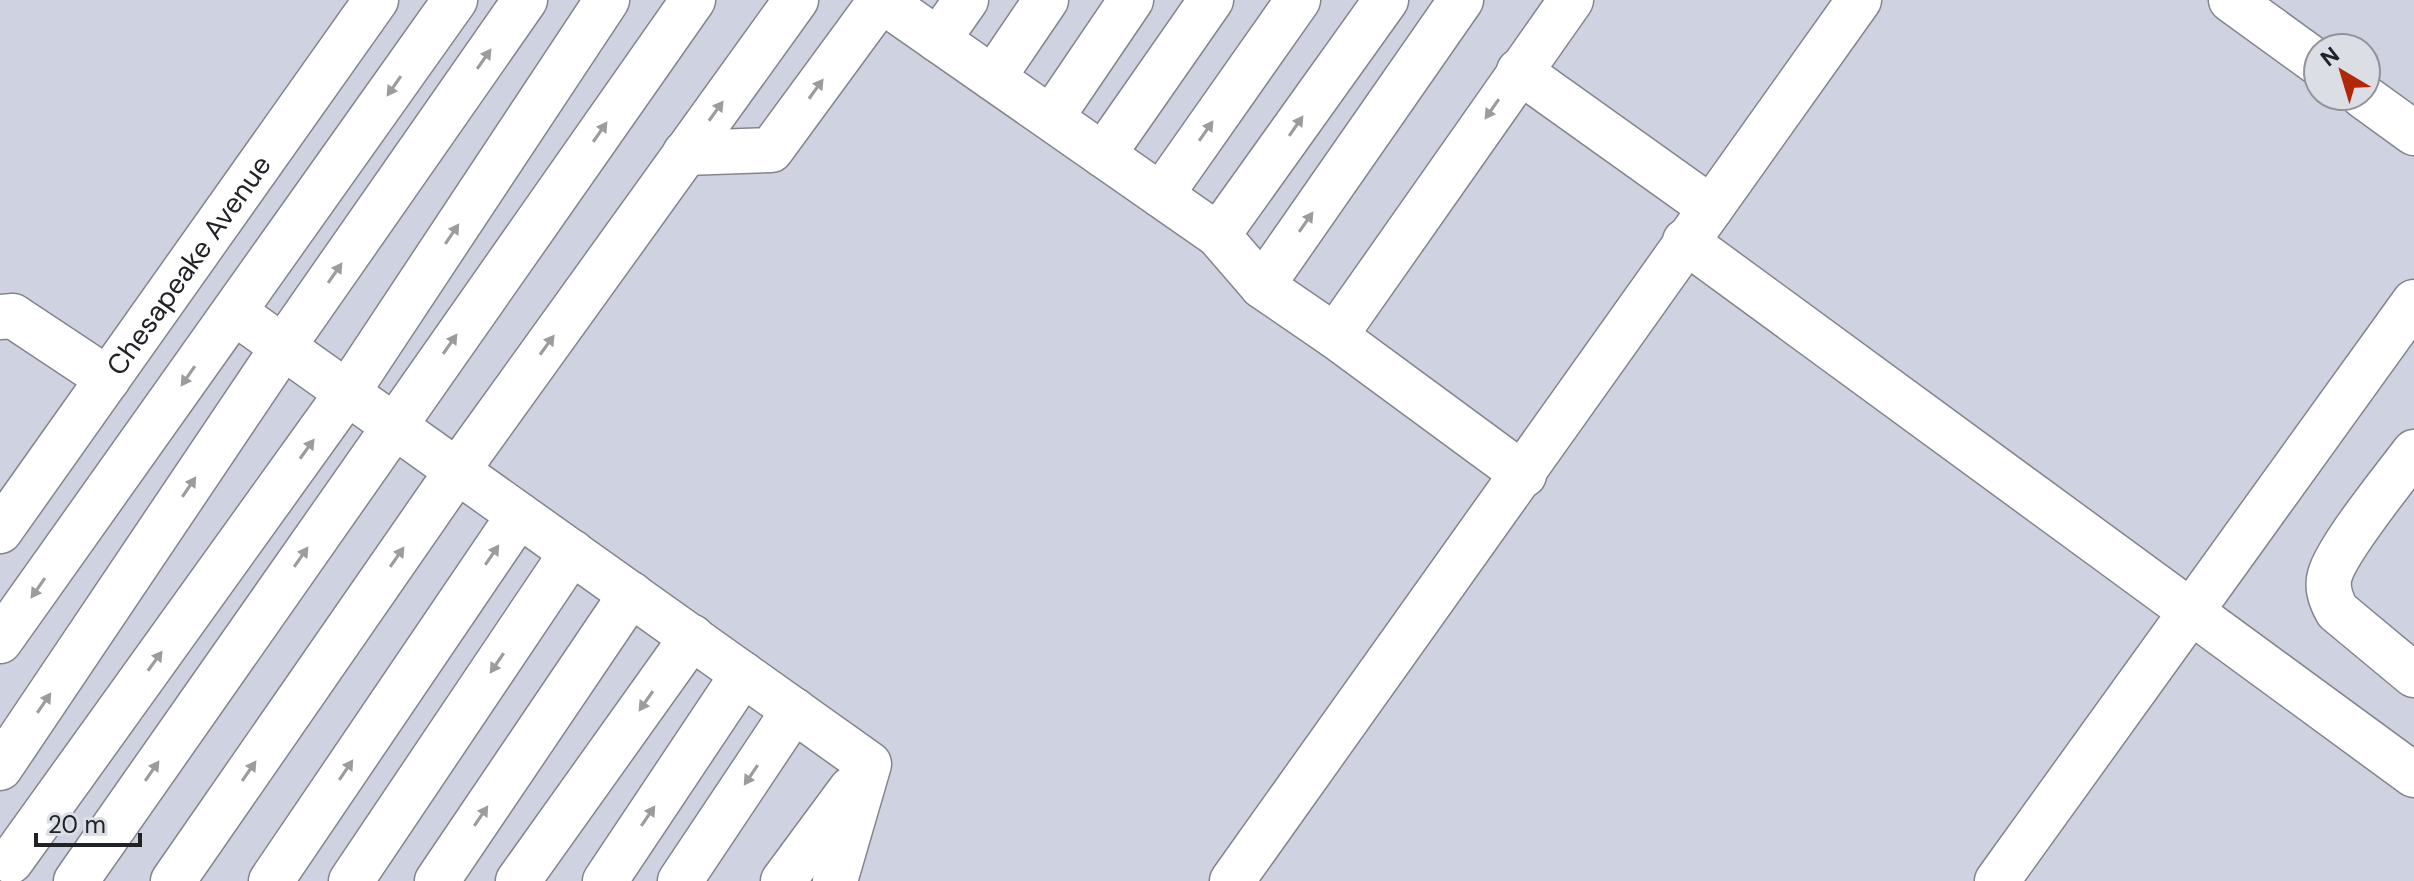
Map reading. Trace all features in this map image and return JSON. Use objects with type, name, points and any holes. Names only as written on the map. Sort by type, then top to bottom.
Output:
[{"type":"street","name":"Chesapeake Avenue","points":[[0,531],[376,0]]},
{"type":"street","points":[[0,641],[455,0]]},
{"type":"street","points":[[0,768],[283,347],[525,0]]},
{"type":"street","points":[[70,881],[6,858],[347,393],[607,0]]},
{"type":"street","points":[[76,881],[693,0]]},
{"type":"street","points":[[173,881],[457,471],[796,0]]},
{"type":"street","points":[[685,153],[771,150],[881,0],[1218,235],[1262,286],[1524,475]]},
{"type":"street","points":[[938,40],[966,0]]},
{"type":"street","points":[[993,78],[1046,0]]},
{"type":"street","points":[[1051,118],[1131,0]]},
{"type":"street","points":[[1103,155],[1211,0]]},
{"type":"street","points":[[1161,195],[1298,0]]},
{"type":"street","points":[[1218,235],[1386,0]]},
{"type":"street","points":[[1262,286],[1461,0]]},
{"type":"street","points":[[1335,336],[1571,0]]},
{"type":"street","points":[[1232,881],[1524,475],[1698,224],[1859,0]]},
{"type":"street","points":[[2231,0],[2302,51]]},
{"type":"street","points":[[1519,71],[1698,224],[2192,611],[2414,775]]},
{"type":"street","points":[[2382,110],[2414,133]]},
{"type":"street","points":[[1997,881],[2414,302]]},
{"type":"street","points":[[234,312],[869,764]]},
{"type":"street","points":[[0,317],[13,316],[108,379]]},
{"type":"street","points":[[2414,452],[2342,552],[2329,576],[2330,597],[2337,611],[2414,675]]},
{"type":"street","points":[[271,881],[519,515]]},
{"type":"street","points":[[351,881],[572,552]]},
{"type":"street","points":[[437,881],[631,594]]},
{"type":"street","points":[[518,881],[692,637]]},
{"type":"street","points":[[605,881],[743,674]]},
{"type":"street","points":[[680,881],[794,710]]},
{"type":"street","points":[[783,881],[869,764]]},
{"type":"street","points":[[835,881],[869,764]]},
{"type":"shaded area","points":[[0,0],[2414,0],[2414,881],[0,881]]}]
